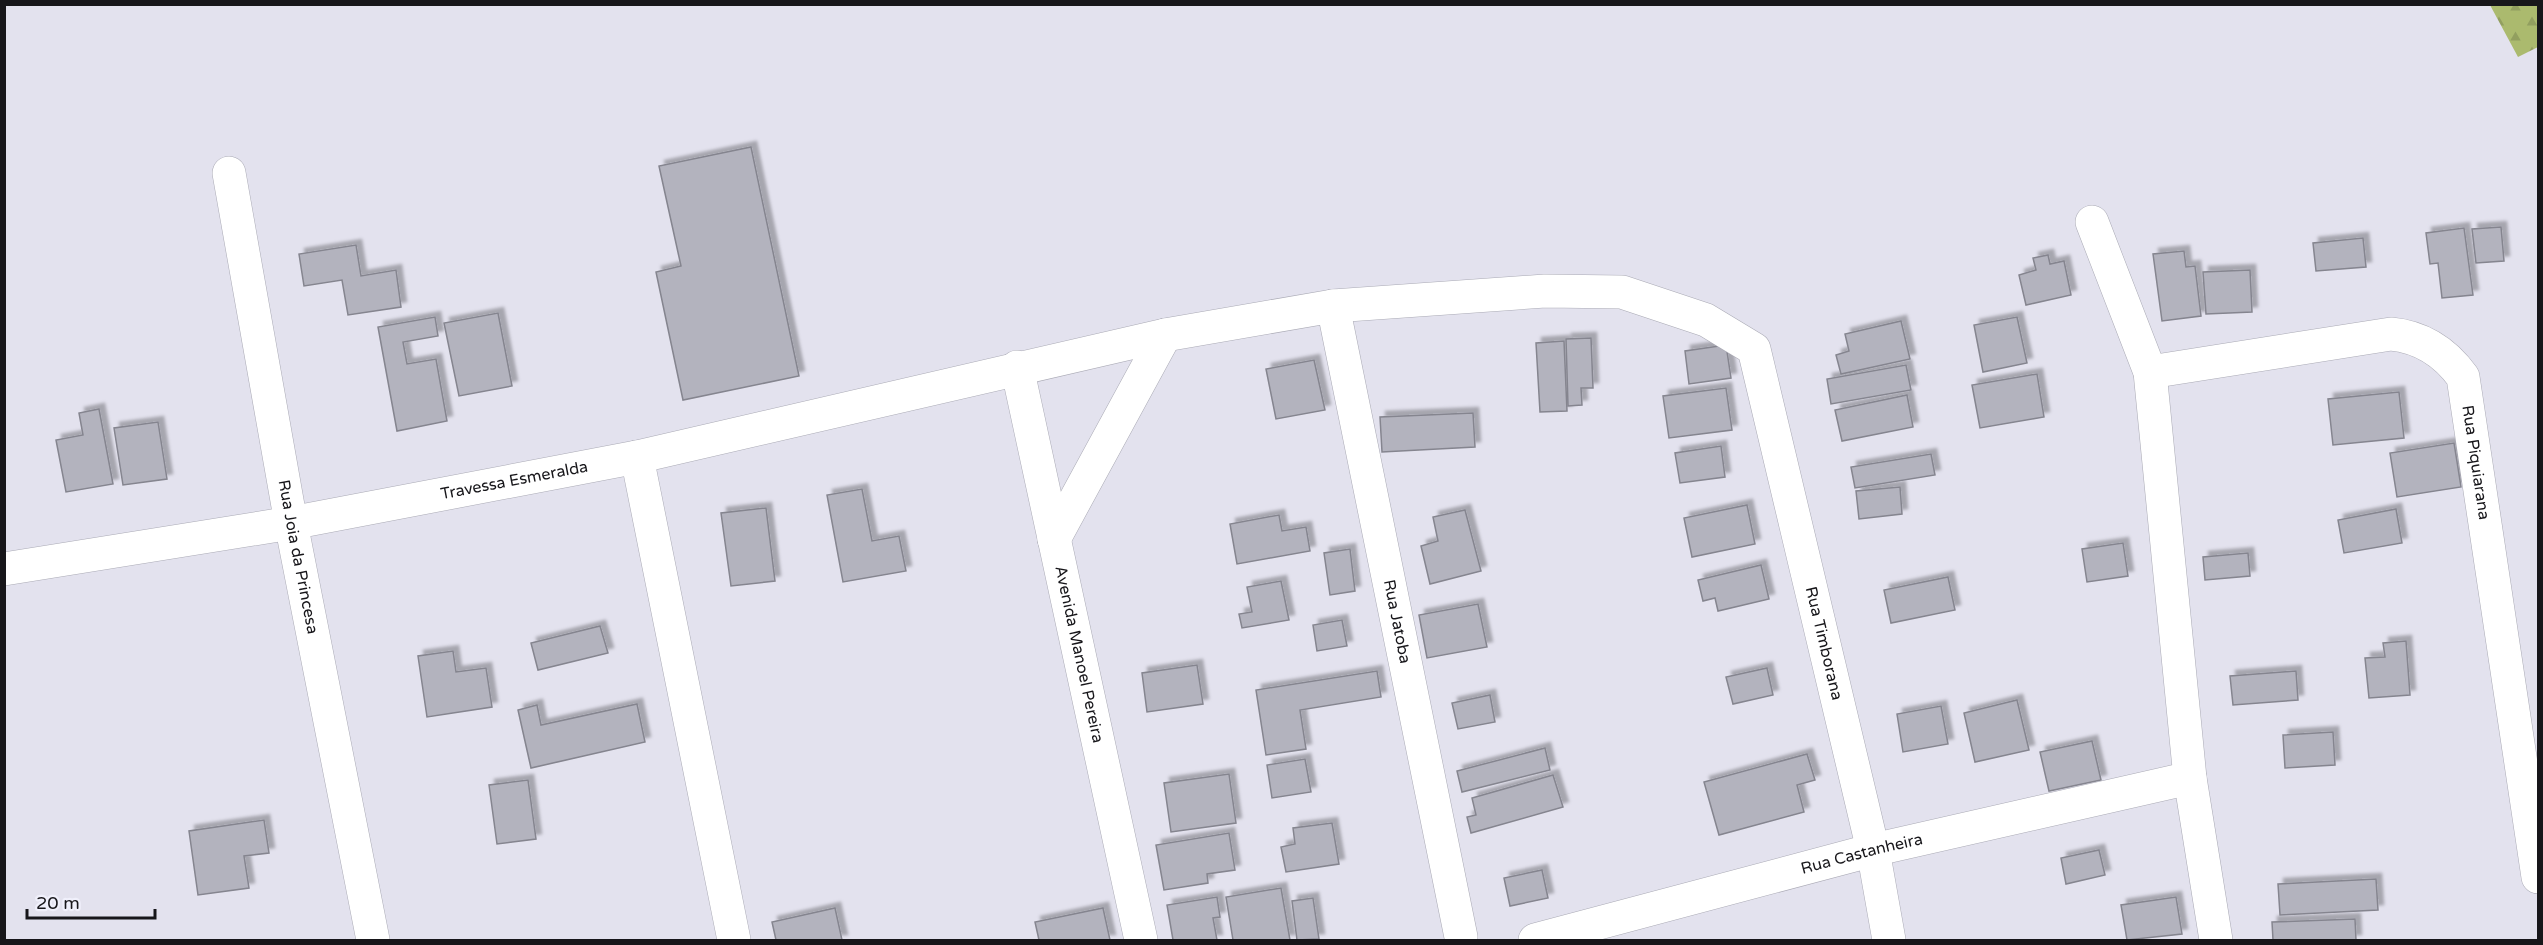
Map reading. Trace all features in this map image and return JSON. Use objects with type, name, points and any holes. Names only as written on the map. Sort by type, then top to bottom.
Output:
[{"type":"street","name":"Rua Joia da Princesa","points":[[229,173],[291,523],[373,940]]},
{"type":"street","points":[[2091,222],[2150,372],[2190,778],[2216,940]]},
{"type":"street","name":"Travessa Esmeralda","points":[[4,569],[291,523],[637,457],[1017,367],[1165,335],[1333,306],[1545,291],[1622,292],[1706,320],[1754,349]]},
{"type":"street","name":"Rua Jatoba","points":[[1333,306],[1464,940]]},
{"type":"street","name":"Rua Piquiarana","points":[[2150,372],[2391,334],[2409,335],[2432,346],[2451,360],[2463,377],[2538,877]]},
{"type":"street","points":[[1054,539],[1165,335]]},
{"type":"street","name":"Rua Timborana","points":[[1754,349],[1873,850],[1889,940]]},
{"type":"street","name":"Avenida Manoel Pereira","points":[[1017,367],[1141,940]]},
{"type":"street","points":[[637,457],[734,940]]},
{"type":"street","name":"Rua Castanheira","points":[[1535,940],[1873,850],[2190,778]]},
{"type":"green space","points":[[2490,5],[2538,5],[2538,47],[2518,57]]},
{"type":"building","points":[[751,147],[799,376],[683,400],[656,272],[681,266],[659,166]]},
{"type":"building","points":[[2501,227],[2504,261],[2476,263],[2472,229]]},
{"type":"building","points":[[2464,228],[2473,295],[2442,298],[2438,263],[2430,264],[2426,233]]},
{"type":"building","points":[[2363,238],[2366,267],[2316,271],[2313,243]]},
{"type":"building","points":[[356,245],[361,276],[396,270],[401,307],[348,315],[342,280],[304,286],[299,254]]},
{"type":"building","points":[[2184,251],[2186,267],[2195,266],[2201,316],[2162,321],[2153,254]]},
{"type":"building","points":[[2048,255],[2050,264],[2064,261],[2071,295],[2026,305],[2019,275],[2036,270],[2033,258]]},
{"type":"building","points":[[2250,270],[2252,312],[2206,314],[2203,272]]},
{"type":"building","points":[[498,313],[512,386],[459,396],[444,323]]},
{"type":"building","points":[[435,317],[438,336],[403,342],[407,364],[436,359],[447,421],[397,431],[378,327]]},
{"type":"building","points":[[2017,317],[2027,363],[1983,372],[1974,325]]},
{"type":"building","points":[[1901,321],[1910,359],[1841,374],[1836,355],[1849,351],[1845,334]]},
{"type":"building","points":[[1591,338],[1593,388],[1581,388],[1582,405],[1568,406],[1566,339]]},
{"type":"building","points":[[1564,341],[1567,411],[1540,412],[1536,343]]},
{"type":"building","points":[[1726,345],[1731,378],[1689,384],[1685,351]]},
{"type":"building","points":[[1314,360],[1325,410],[1276,419],[1266,369]]},
{"type":"building","points":[[1906,365],[1911,390],[1831,404],[1827,379]]},
{"type":"building","points":[[2037,374],[2044,417],[1980,428],[1972,385]]},
{"type":"building","points":[[1726,388],[1732,430],[1669,438],[1663,396]]},
{"type":"building","points":[[2399,392],[2404,438],[2333,445],[2328,399]]},
{"type":"building","points":[[1907,395],[1913,427],[1842,441],[1835,410]]},
{"type":"building","points":[[99,409],[113,484],[66,492],[56,440],[83,435],[79,413]]},
{"type":"building","points":[[1473,413],[1475,447],[1382,452],[1380,417]]},
{"type":"building","points":[[158,422],[167,479],[123,485],[114,428]]},
{"type":"building","points":[[2454,443],[2461,487],[2397,497],[2390,453]]},
{"type":"building","points":[[1721,446],[1725,477],[1680,483],[1675,453]]},
{"type":"building","points":[[1931,454],[1935,475],[1855,488],[1851,467]]},
{"type":"building","points":[[1900,487],[1902,514],[1859,519],[1856,491]]},
{"type":"building","points":[[862,489],[872,541],[899,536],[906,571],[843,582],[827,495]]},
{"type":"building","points":[[1747,505],[1755,544],[1692,557],[1684,518]]},
{"type":"building","points":[[766,508],[775,581],[731,586],[721,513]]},
{"type":"building","points":[[2396,509],[2402,543],[2344,553],[2338,520]]},
{"type":"building","points":[[1465,510],[1481,571],[1430,584],[1421,546],[1438,541],[1433,517]]},
{"type":"building","points":[[1279,515],[1282,531],[1306,527],[1310,551],[1237,564],[1230,524]]},
{"type":"building","points":[[2123,543],[2128,576],[2087,582],[2082,549]]},
{"type":"building","points":[[1350,549],[1355,591],[1330,595],[1324,553]]},
{"type":"building","points":[[2248,553],[2250,576],[2205,580],[2203,557]]},
{"type":"building","points":[[1761,565],[1769,599],[1718,611],[1715,598],[1703,601],[1698,580]]},
{"type":"building","points":[[1948,577],[1955,610],[1891,623],[1884,590]]},
{"type":"building","points":[[1281,581],[1289,620],[1242,628],[1239,614],[1252,612],[1247,587]]},
{"type":"building","points":[[1478,604],[1487,647],[1427,658],[1419,615]]},
{"type":"building","points":[[1342,620],[1347,646],[1317,651],[1313,625]]},
{"type":"building","points":[[600,626],[608,653],[538,670],[531,643]]},
{"type":"building","points":[[2406,641],[2410,695],[2369,698],[2365,658],[2385,657],[2383,643]]},
{"type":"building","points":[[453,651],[456,672],[486,668],[492,707],[427,717],[418,656]]},
{"type":"building","points":[[1197,665],[1203,704],[1147,712],[1142,673]]},
{"type":"building","points":[[1767,668],[1773,695],[1733,704],[1726,677]]},
{"type":"building","points":[[1377,671],[1381,697],[1300,710],[1306,749],[1266,755],[1256,690]]},
{"type":"building","points":[[2296,671],[2298,700],[2233,705],[2230,676]]},
{"type":"building","points":[[1490,695],[1495,722],[1458,729],[1452,703]]},
{"type":"building","points":[[2017,700],[2029,750],[1975,762],[1964,713]]},
{"type":"building","points":[[637,704],[645,742],[531,768],[518,710],[537,705],[541,725]]},
{"type":"building","points":[[1941,706],[1948,744],[1903,752],[1897,714]]},
{"type":"building","points":[[2333,732],[2335,765],[2285,768],[2283,735]]},
{"type":"building","points":[[2092,741],[2101,780],[2049,791],[2040,752]]},
{"type":"building","points":[[1545,748],[1550,770],[1462,792],[1457,771]]},
{"type":"building","points":[[1807,754],[1815,780],[1797,785],[1804,812],[1719,835],[1704,782]]},
{"type":"building","points":[[1305,759],[1311,792],[1272,798],[1267,765]]},
{"type":"building","points":[[1229,774],[1236,823],[1171,832],[1164,783]]},
{"type":"building","points":[[1553,775],[1563,807],[1471,833],[1467,817],[1476,815],[1472,798]]},
{"type":"building","points":[[528,780],[536,839],[497,844],[489,785]]},
{"type":"building","points":[[264,820],[269,853],[244,856],[249,888],[198,895],[189,831]]},
{"type":"building","points":[[1332,823],[1339,864],[1286,872],[1281,847],[1295,844],[1293,828]]},
{"type":"building","points":[[1229,833],[1235,870],[1207,874],[1208,883],[1164,890],[1156,845]]},
{"type":"building","points":[[2099,850],[2105,875],[2066,884],[2061,858]]},
{"type":"building","points":[[1542,870],[1548,898],[1510,906],[1504,878]]},
{"type":"building","points":[[2376,879],[2378,910],[2280,915],[2278,884]]},
{"type":"building","points":[[1281,888],[1290,940],[1233,940],[1226,897]]},
{"type":"building","points":[[1217,897],[1220,917],[1213,918],[1217,940],[1173,940],[1167,905]]},
{"type":"building","points":[[2176,897],[2182,934],[2127,940],[2121,905]]},
{"type":"building","points":[[1313,898],[1319,939],[1297,940],[1292,901]]},
{"type":"building","points":[[835,908],[842,940],[776,940],[772,922]]},
{"type":"building","points":[[1103,908],[1110,940],[1039,940],[1035,922]]},
{"type":"building","points":[[2355,919],[2356,940],[2273,940],[2272,922]]}]
